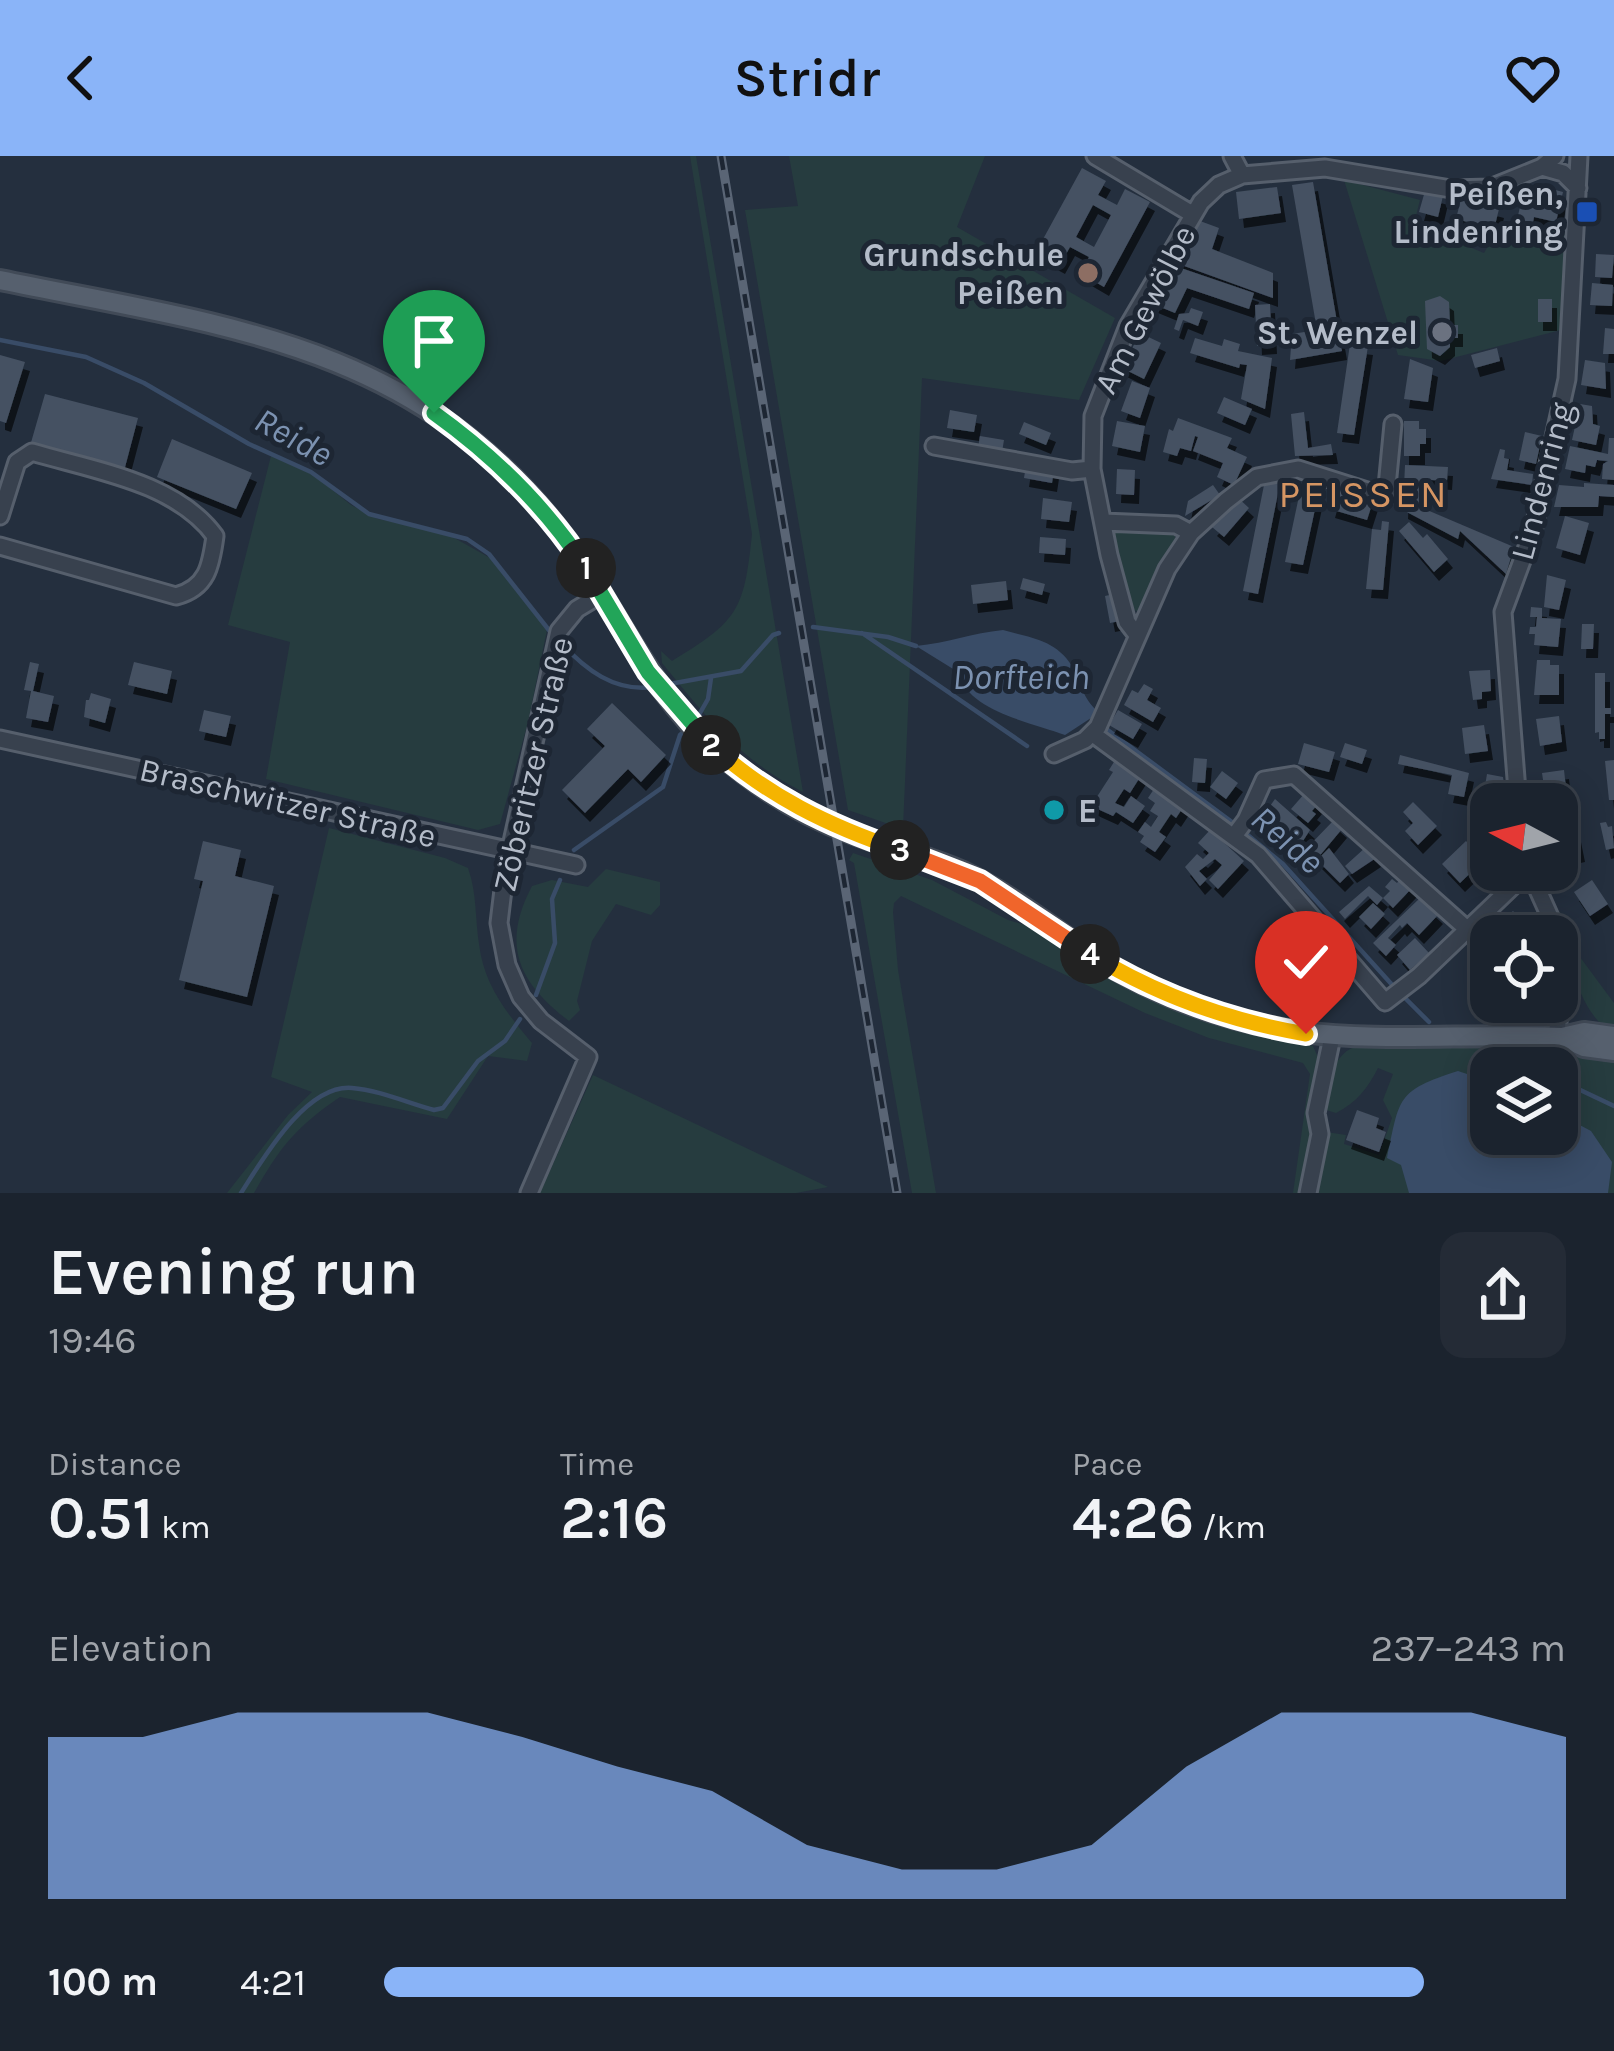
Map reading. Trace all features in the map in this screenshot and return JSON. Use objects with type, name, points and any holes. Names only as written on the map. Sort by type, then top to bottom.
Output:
[{"type":"main road","points":[[0,280],[306,349],[370,375],[434,413],[500,466],[551,520],[648,672],[695,729],[744,773],[805,812],[854,835],[963,872],[1082,950],[1147,986],[1224,1016],[1332,1037],[1559,1037],[1584,1032],[1614,1036]]},
{"type":"main road","points":[[1559,1037],[1614,1051]]},
{"type":"street","points":[[1095,156],[1192,214]]},
{"type":"street","points":[[1232,156],[1243,175],[1326,162],[1451,189],[1501,186],[1548,161],[1578,188]]},
{"type":"street","name":"Lindenring","points":[[1516,783],[1503,612],[1533,531],[1567,379],[1579,156]]},
{"type":"street","name":"Am Gewölbe","points":[[1137,634],[1127,622],[1103,522],[1093,469],[1093,416],[1128,326],[1192,214],[1219,185],[1243,175]]},
{"type":"street","points":[[1054,754],[1098,727],[1167,568],[1191,533],[1257,477],[1298,469],[1386,497],[1393,424]]},
{"type":"street","points":[[934,446],[1072,471],[1093,469]]},
{"type":"street","points":[[0,516],[17,462],[32,452],[159,493],[202,519],[215,536],[205,578],[194,591],[176,596],[0,546]]},
{"type":"street","points":[[1103,522],[1176,525],[1191,533]]},
{"type":"street","name":"Zöberitzer Straße","points":[[529,1193],[588,1057],[541,1022],[512,981],[499,922],[559,631],[567,618],[602,594]]},
{"type":"street","points":[[1098,727],[1239,829],[1384,1002],[1508,891]]},
{"type":"street","name":"Braschwitzer Straße","points":[[0,739],[576,865]]},
{"type":"street","points":[[1239,829],[1264,780],[1294,775],[1467,929]]},
{"type":"street","points":[[1538,891],[1564,948],[1559,1037]]},
{"type":"street","points":[[1307,1193],[1320,1134],[1316,1113],[1332,1037]]},
{"type":"green space","points":[[690,156],[696,156],[803,792],[742,751],[662,663],[661,651],[672,661],[711,635],[734,611],[745,581],[752,534]]},
{"type":"green space","points":[[789,156],[985,156],[957,227],[1115,318],[1079,400],[922,378],[903,829],[848,810],[745,210],[798,206]]},
{"type":"green space","points":[[1344,180],[1420,200],[1414,224],[1484,253],[1494,236],[1566,230],[1561,330],[1441,361],[1398,355]]},
{"type":"green space","points":[[271,456],[314,475],[351,505],[378,519],[442,531],[490,558],[547,630],[500,824],[478,830],[266,779],[290,642],[228,625]]},
{"type":"green space","points":[[1110,528],[1163,529],[1175,536],[1175,545],[1163,559],[1139,612],[1132,609]]},
{"type":"green space","points":[[329,828],[468,868],[486,972],[505,1009],[532,1043],[527,1061],[488,1056],[447,1119],[340,1097],[290,1139],[254,1193],[227,1193],[312,1092],[271,1077]]},
{"type":"green space","points":[[853,853],[932,880],[1008,920],[1039,929],[1105,974],[1171,1006],[1313,1046],[1322,1067],[1302,1193],[1293,1193],[1310,1074],[1303,1063],[1209,1038],[1145,1013],[901,896],[893,912],[898,970],[936,1193],[912,1193],[854,863],[849,860]]},
{"type":"green space","points":[[606,869],[660,882],[660,905],[651,915],[616,904],[592,941],[577,1001],[580,1010],[569,1021],[527,977],[520,961],[518,927],[532,886],[552,880],[588,887]]},
{"type":"green space","points":[[1578,954],[1614,1003],[1614,1029],[1604,1028],[1578,983]]},
{"type":"green space","points":[[1354,1047],[1470,1048],[1470,1110],[1408,1180],[1410,1193],[1311,1193],[1326,1132],[1346,1135],[1344,1144],[1379,1155],[1392,1118],[1383,1100],[1393,1074],[1378,1068],[1350,1105],[1336,1113],[1323,1109],[1328,1082],[1346,1051]]},
{"type":"green space","points":[[1578,1052],[1614,1055],[1614,1193],[1605,1193],[1578,1151]]},
{"type":"green space","points":[[593,1075],[828,1187],[796,1193],[540,1193]]},
{"type":"water","name":"Dorfteich","points":[[1003,630],[1041,641],[1065,657],[1095,709],[1091,718],[1065,735],[1002,714],[974,697],[958,672],[916,646]]},
{"type":"water","points":[[1458,1071],[1470,1075],[1470,1155],[1578,1155],[1578,1124],[1591,1131],[1612,1162],[1608,1193],[1409,1193],[1401,1165],[1387,1158],[1399,1109],[1423,1084]]},
{"type":"building","points":[[1082,168],[1106,181],[1098,195],[1117,205],[1125,189],[1150,202],[1104,287],[1080,273],[1089,257],[1070,247],[1060,265],[1036,252]],"holes":[[[1093,205],[1111,215],[1094,247],[1076,237]]]},
{"type":"building","points":[[1313,182],[1342,351],[1290,360],[1292,334],[1317,330],[1292,185]]},
{"type":"building","points":[[1536,185],[1563,192],[1556,222],[1534,217],[1533,223],[1517,220],[1522,198],[1533,201]]},
{"type":"building","points":[[1277,187],[1281,213],[1239,219],[1236,192]]},
{"type":"building","points":[[1425,191],[1443,196],[1438,217],[1419,212]]},
{"type":"building","points":[[1461,199],[1499,209],[1494,229],[1456,219]]},
{"type":"building","points":[[1200,221],[1219,228],[1212,249],[1273,273],[1273,298],[1176,263]]},
{"type":"building","points":[[1596,254],[1614,255],[1612,278],[1595,277]]},
{"type":"building","points":[[1175,266],[1254,293],[1249,309],[1187,288],[1175,313],[1153,304]]},
{"type":"building","points":[[1592,283],[1613,285],[1612,306],[1590,305]]},
{"type":"building","name":"St. Wenzel","points":[[1440,296],[1449,302],[1450,325],[1458,325],[1458,338],[1450,338],[1450,347],[1440,356],[1427,349],[1425,301]]},
{"type":"building","points":[[1538,299],[1552,299],[1552,322],[1538,322]]},
{"type":"building","points":[[1270,304],[1272,345],[1257,346],[1255,305]]},
{"type":"building","points":[[1191,308],[1203,312],[1198,326],[1183,320],[1179,331],[1174,329],[1179,314]]},
{"type":"building","points":[[1605,328],[1614,329],[1614,354],[1603,354]]},
{"type":"building","points":[[1140,333],[1161,343],[1144,379],[1122,368]]},
{"type":"building","points":[[1195,338],[1222,346],[1224,339],[1240,344],[1238,351],[1272,358],[1265,409],[1241,399],[1247,365],[1239,368],[1190,353]]},
{"type":"building","points":[[1350,344],[1368,346],[1354,435],[1337,433]]},
{"type":"building","points":[[1497,348],[1500,361],[1475,368],[1471,355]]},
{"type":"building","points":[[0,355],[25,362],[6,423],[0,421]]},
{"type":"building","points":[[1410,359],[1433,368],[1428,402],[1404,399]]},
{"type":"building","points":[[1585,360],[1605,363],[1606,389],[1581,385]]},
{"type":"building","points":[[1132,381],[1150,388],[1140,418],[1121,411]]},
{"type":"building","points":[[45,394],[138,418],[124,471],[30,446]]},
{"type":"building","points":[[1224,397],[1252,409],[1245,425],[1217,413]]},
{"type":"building","points":[[1580,404],[1592,406],[1593,424],[1600,426],[1596,445],[1572,440]]},
{"type":"building","points":[[950,410],[977,415],[974,432],[947,428]]},
{"type":"building","points":[[1304,412],[1308,448],[1331,444],[1333,455],[1295,456],[1291,414]]},
{"type":"building","points":[[1178,418],[1232,438],[1227,448],[1247,457],[1234,485],[1217,477],[1223,463],[1193,451],[1198,437],[1191,451],[1180,448],[1177,456],[1163,452],[1169,429],[1173,431]]},
{"type":"building","points":[[1117,421],[1145,426],[1140,452],[1112,446]]},
{"type":"building","points":[[1404,421],[1419,421],[1419,429],[1426,429],[1420,456],[1404,456]]},
{"type":"building","points":[[1024,422],[1051,433],[1046,445],[1019,434]]},
{"type":"building","points":[[1525,432],[1542,436],[1536,464],[1519,460]]},
{"type":"building","points":[[980,436],[1004,440],[1002,452],[978,448]]},
{"type":"building","points":[[1609,438],[1614,438],[1614,480],[1602,479],[1603,464],[1608,461],[1586,465],[1585,473],[1565,469],[1570,446],[1608,454]]},
{"type":"building","points":[[172,439],[252,473],[236,509],[157,477]]},
{"type":"building","points":[[1500,449],[1509,459],[1507,470],[1533,474],[1532,485],[1491,479]]},
{"type":"building","points":[[1026,465],[1054,470],[1052,483],[1024,478]]},
{"type":"building","points":[[1405,465],[1448,467],[1447,481],[1431,480],[1430,487],[1421,487],[1420,507],[1514,547],[1506,574],[1460,531],[1458,539],[1403,510]]},
{"type":"building","points":[[1117,469],[1135,470],[1134,495],[1116,494]]},
{"type":"building","points":[[1265,480],[1280,483],[1258,594],[1243,591]]},
{"type":"building","points":[[1302,482],[1320,486],[1303,565],[1285,562]]},
{"type":"building","points":[[1584,483],[1614,485],[1614,497],[1599,496],[1598,507],[1554,507],[1559,485],[1584,487]]},
{"type":"building","points":[[1213,485],[1220,495],[1185,516],[1188,501]]},
{"type":"building","points":[[1336,487],[1374,498],[1367,520],[1330,509]]},
{"type":"building","points":[[1237,497],[1249,508],[1224,537],[1212,527]]},
{"type":"building","points":[[1043,498],[1072,502],[1069,522],[1041,519]]},
{"type":"building","points":[[1565,516],[1589,523],[1580,555],[1556,548]]},
{"type":"building","points":[[1382,521],[1389,522],[1383,590],[1366,589],[1372,529],[1381,530]]},
{"type":"building","points":[[1409,522],[1423,538],[1427,534],[1448,559],[1434,572],[1399,531]]},
{"type":"building","points":[[1040,537],[1066,539],[1065,555],[1039,553]]},
{"type":"building","points":[[1547,575],[1566,580],[1559,610],[1544,607]]},
{"type":"building","points":[[1023,578],[1045,584],[1042,595],[1020,589]]},
{"type":"building","points":[[1006,581],[1008,600],[973,604],[971,585]]},
{"type":"building","points":[[1114,594],[1120,621],[1110,623],[1105,596]]},
{"type":"building","points":[[1531,607],[1542,608],[1542,618],[1561,619],[1558,647],[1534,645],[1535,634],[1529,634],[1537,617],[1530,617]]},
{"type":"building","points":[[1582,624],[1594,624],[1593,649],[1581,649]]},
{"type":"building","points":[[1537,660],[1559,665],[1559,695],[1534,695]]},
{"type":"building","points":[[30,662],[39,664],[33,691],[54,696],[48,722],[26,718],[31,691],[24,690]]},
{"type":"building","points":[[134,662],[172,671],[167,694],[128,685]]},
{"type":"building","points":[[1490,670],[1491,691],[1473,700],[1469,671]]},
{"type":"building","points":[[1595,673],[1605,673],[1605,708],[1611,708],[1611,714],[1605,714],[1605,739],[1595,733]]},
{"type":"building","points":[[1144,684],[1153,689],[1147,700],[1161,708],[1153,722],[1124,705],[1132,690],[1138,693]]},
{"type":"building","points":[[91,693],[111,699],[105,723],[84,717]]},
{"type":"building","points":[[612,703],[666,755],[641,782],[628,769],[585,813],[562,790],[605,746],[587,729]]},
{"type":"building","points":[[204,710],[231,716],[226,737],[199,731]]},
{"type":"building","points":[[1118,710],[1142,724],[1133,739],[1109,725]]},
{"type":"building","points":[[1559,716],[1562,742],[1540,746],[1536,719]]},
{"type":"building","points":[[1484,725],[1488,751],[1465,754],[1462,728]]},
{"type":"building","points":[[1304,743],[1335,752],[1329,772],[1298,764]]},
{"type":"building","points":[[1345,743],[1367,750],[1362,764],[1340,757]]},
{"type":"building","points":[[1400,755],[1469,773],[1464,797],[1448,794],[1452,775],[1398,764]]},
{"type":"building","points":[[1117,757],[1142,774],[1130,793],[1124,789],[1115,803],[1124,807],[1131,796],[1145,806],[1133,823],[1116,812],[1113,816],[1091,806]]},
{"type":"building","points":[[1194,758],[1207,759],[1205,783],[1192,782]]},
{"type":"building","points":[[1614,760],[1614,800],[1609,800],[1605,761]]},
{"type":"building","points":[[1564,770],[1565,783],[1543,783],[1542,773]]},
{"type":"building","points":[[1222,771],[1238,783],[1226,799],[1210,787]]},
{"type":"building","points":[[1487,774],[1503,777],[1504,783],[1486,783]]},
{"type":"building","points":[[1156,786],[1184,806],[1176,818],[1171,814],[1159,832],[1166,837],[1155,852],[1140,842],[1144,836],[1138,832],[1145,822],[1151,827],[1158,816],[1150,811],[1155,803],[1148,798]]},
{"type":"building","points":[[1305,793],[1317,805],[1308,823],[1291,809]]},
{"type":"building","points":[[1275,799],[1310,830],[1301,844],[1295,840],[1288,849],[1258,823]]},
{"type":"building","points":[[1413,802],[1437,826],[1418,845],[1405,831],[1413,823],[1403,812]]},
{"type":"building","points":[[1333,821],[1342,829],[1317,859],[1306,849]]},
{"type":"building","points":[[1600,823],[1612,826],[1614,848],[1606,850]]},
{"type":"building","points":[[1210,830],[1244,861],[1218,889],[1209,880],[1222,865],[1215,859],[1199,871],[1207,879],[1200,886],[1185,867],[1197,854],[1203,859],[1209,853],[1198,843]]},
{"type":"building","points":[[203,841],[241,850],[235,876],[274,886],[247,997],[179,980],[203,881],[194,879]]},
{"type":"building","points":[[1466,841],[1470,845],[1470,873],[1460,883],[1442,864]]},
{"type":"building","points":[[1366,847],[1376,858],[1352,874],[1345,866]]},
{"type":"building","points":[[1329,848],[1349,874],[1340,883],[1317,860]]},
{"type":"building","points":[[1401,878],[1412,888],[1393,908],[1383,898],[1390,891],[1385,887]]},
{"type":"building","points":[[1592,880],[1608,904],[1590,916],[1574,892]]},
{"type":"building","points":[[1369,886],[1383,898],[1377,905],[1368,896],[1345,919],[1339,912]]},
{"type":"building","points":[[1420,898],[1438,915],[1419,935],[1407,923],[1400,925],[1388,938],[1396,945],[1386,956],[1373,943]]},
{"type":"building","points":[[1373,903],[1385,914],[1371,929],[1359,917]]},
{"type":"building","points":[[1415,938],[1429,953],[1410,970],[1397,955]]},
{"type":"building","points":[[1308,950],[1326,965],[1309,985],[1292,970]]},
{"type":"building","points":[[1357,1110],[1379,1118],[1376,1128],[1386,1132],[1379,1152],[1346,1140]]},
{"type":"waterway","name":"Reide","points":[[0,340],[86,357],[311,472],[369,514],[467,539],[489,554],[552,634]]},
{"type":"waterway","name":"Reide","points":[[813,627],[888,637],[916,646]]},
{"type":"waterway","name":"Reide","points":[[664,685],[741,671],[779,633]]},
{"type":"waterway","points":[[862,633],[1027,746]]},
{"type":"waterway","name":"Reide","points":[[560,642],[602,677],[626,686],[653,687]]},
{"type":"waterway","points":[[696,720],[708,699],[711,678]]},
{"type":"waterway","points":[[574,850],[663,787],[680,735],[688,728]]},
{"type":"waterway","name":"Reide","points":[[1105,728],[1236,825]]},
{"type":"waterway","name":"Reide","points":[[1244,832],[1283,864],[1395,988]]},
{"type":"waterway","points":[[536,995],[555,943],[552,899],[560,880]]},
{"type":"waterway","name":"Reide","points":[[1403,996],[1429,1022]]},
{"type":"waterway","points":[[241,1193],[288,1126],[318,1098],[352,1088],[434,1110],[443,1108],[478,1061],[505,1041],[520,1019]]},
{"type":"waterway","name":"Reide","points":[[1578,1089],[1614,1106]]},
{"type":"railway","points":[[721,156],[897,1193]]},
{"type":"place","name":"Peißen, Lindenring","points":[[1587,212]]},
{"type":"place","name":"Grundschule Peißen","points":[[1088,273]]},
{"type":"place","name":"St. Wenzel","points":[[1442,332]]},
{"type":"place","name":"E","points":[[1054,810]]},
{"type":"district","name":"PEISSEN","points":[[1364,493]]},
{"type":"route","points":[[434,413],[500,466],[551,520],[662,691],[707,742],[763,787],[836,828],[963,872],[1082,950],[1147,986],[1224,1016],[1306,1034]]}]
